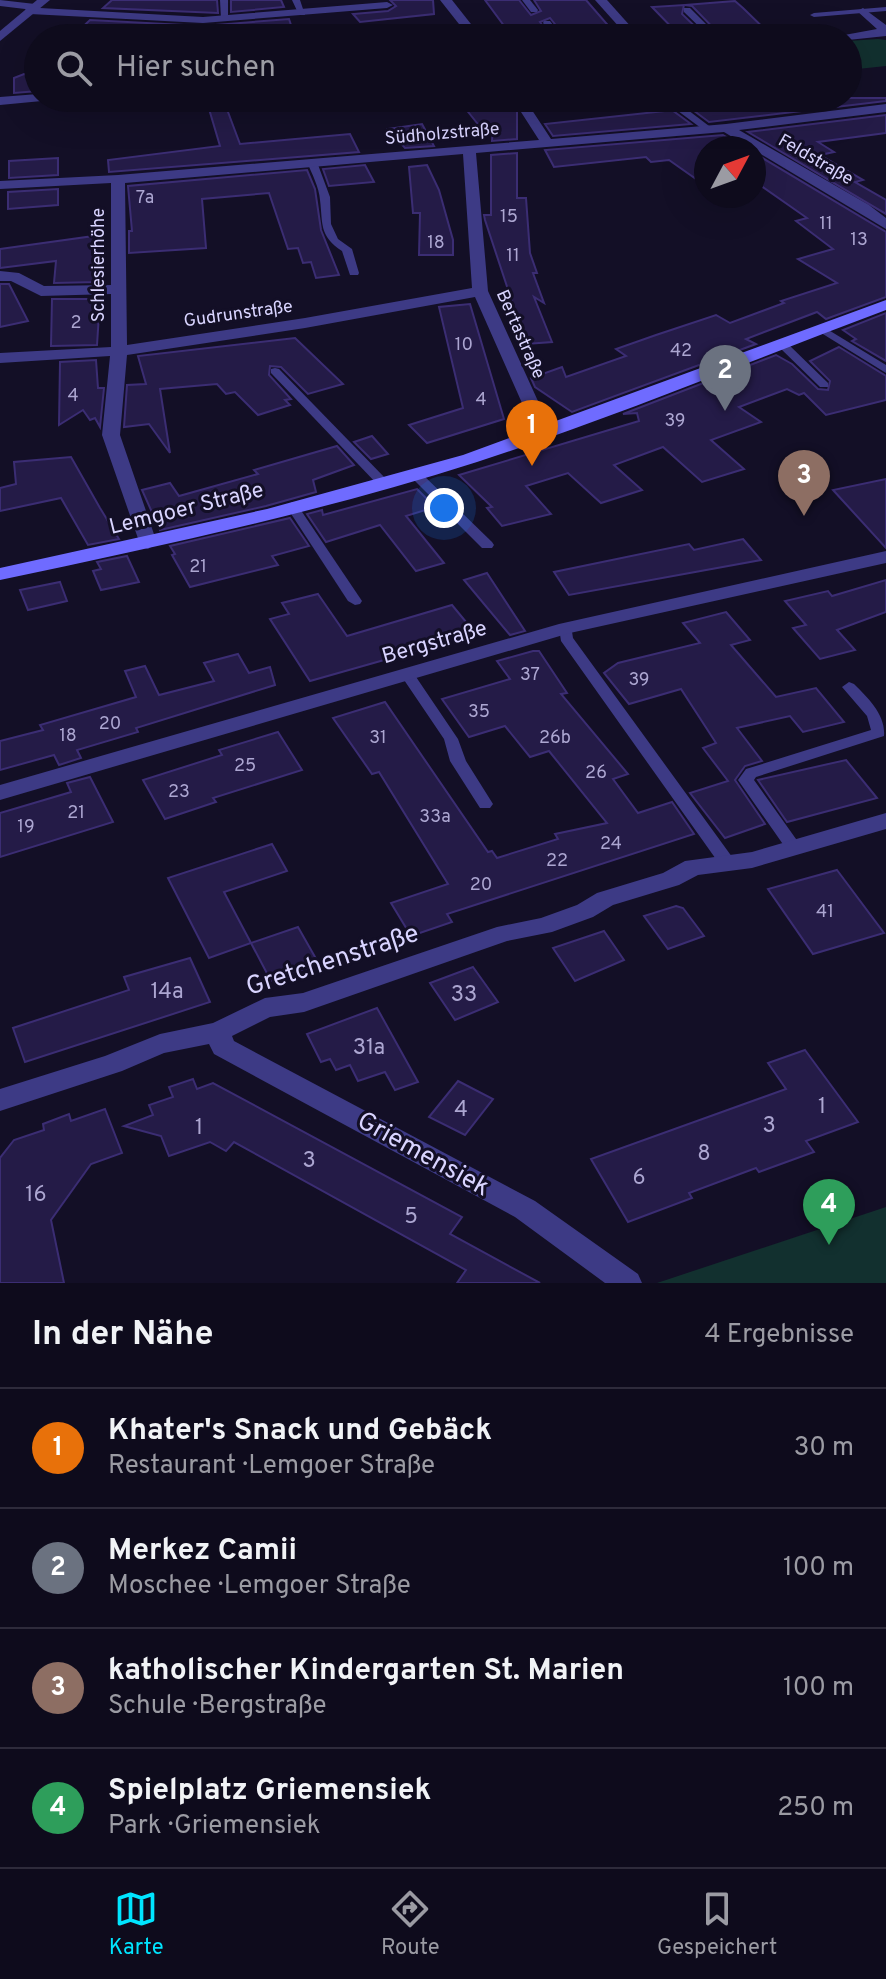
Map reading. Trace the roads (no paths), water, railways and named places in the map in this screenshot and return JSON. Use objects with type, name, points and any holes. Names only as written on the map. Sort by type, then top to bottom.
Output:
[{"type":"main road","name":"Lemgoer Straße","points":[[0,574],[148,543],[415,474],[552,430],[886,305]]},
{"type":"street","points":[[446,0],[465,24]]},
{"type":"street","points":[[601,0],[622,24]]},
{"type":"street","points":[[0,3],[138,19],[225,19],[302,13],[334,15],[371,3],[387,5]]},
{"type":"street","points":[[0,37],[36,6]]},
{"type":"street","points":[[863,11],[886,31]]},
{"type":"street","points":[[862,34],[886,31]]},
{"type":"street","points":[[0,101],[24,99]]},
{"type":"street","name":"Südholzstraße","points":[[862,111],[886,108]]},
{"type":"street","points":[[527,112],[547,142]]},
{"type":"street","name":"Südholzstraße","points":[[0,185],[118,179],[726,128],[854,112]]},
{"type":"street","name":"Feldstraße","points":[[726,128],[864,208],[886,225]]},
{"type":"street","name":"Bertastraße","points":[[469,149],[480,291],[534,412],[552,430]]},
{"type":"street","name":"Schlesierhöhe","points":[[118,179],[119,351],[111,435],[148,543]]},
{"type":"street","points":[[0,276],[14,276],[41,291],[119,289]]},
{"type":"street","name":"Gudrunstraße","points":[[0,358],[119,351],[305,323],[480,291]]},
{"type":"street","name":"Bergstraße","points":[[0,793],[566,628],[886,557]]},
{"type":"street","name":"Gretchenstraße","points":[[0,1100],[113,1064],[160,1044],[218,1032],[265,1008],[304,1002],[505,933],[544,926],[605,899],[671,879],[693,867],[729,865],[886,821]]},
{"type":"street","name":"Griemensiek","points":[[218,1032],[223,1047],[512,1202],[628,1283]]},
{"type":"lane","points":[[224,0],[225,19]]},
{"type":"lane","points":[[296,0],[302,13]]},
{"type":"lane","points":[[526,0],[534,10]]},
{"type":"lane","points":[[814,15],[886,9]]},
{"type":"lane","points":[[687,10],[702,24]]},
{"type":"lane","points":[[685,112],[708,129]]},
{"type":"lane","points":[[312,162],[325,197],[326,224],[334,241],[347,249],[354,273]]},
{"type":"lane","points":[[822,329],[886,370]]},
{"type":"lane","points":[[782,344],[824,385]]},
{"type":"lane","points":[[275,371],[382,482]]},
{"type":"lane","points":[[415,474],[487,545]]},
{"type":"lane","points":[[292,506],[355,601]]},
{"type":"lane","points":[[566,628],[566,638],[729,865]]},
{"type":"lane","points":[[407,674],[451,739],[458,761],[485,804]]},
{"type":"lane","points":[[793,846],[746,780],[751,773],[879,733],[879,726],[871,712],[849,687]]},
{"type":"place","name":"Merkez Camii","points":[[725,411]]},
{"type":"place","name":"Khater's Snack und Gebäck","points":[[532,466]]},
{"type":"place","name":"katholischer Kindergarten St. Marien","points":[[804,516]]},
{"type":"place","name":"Spielplatz Griemensiek","points":[[829,1245]]}]
